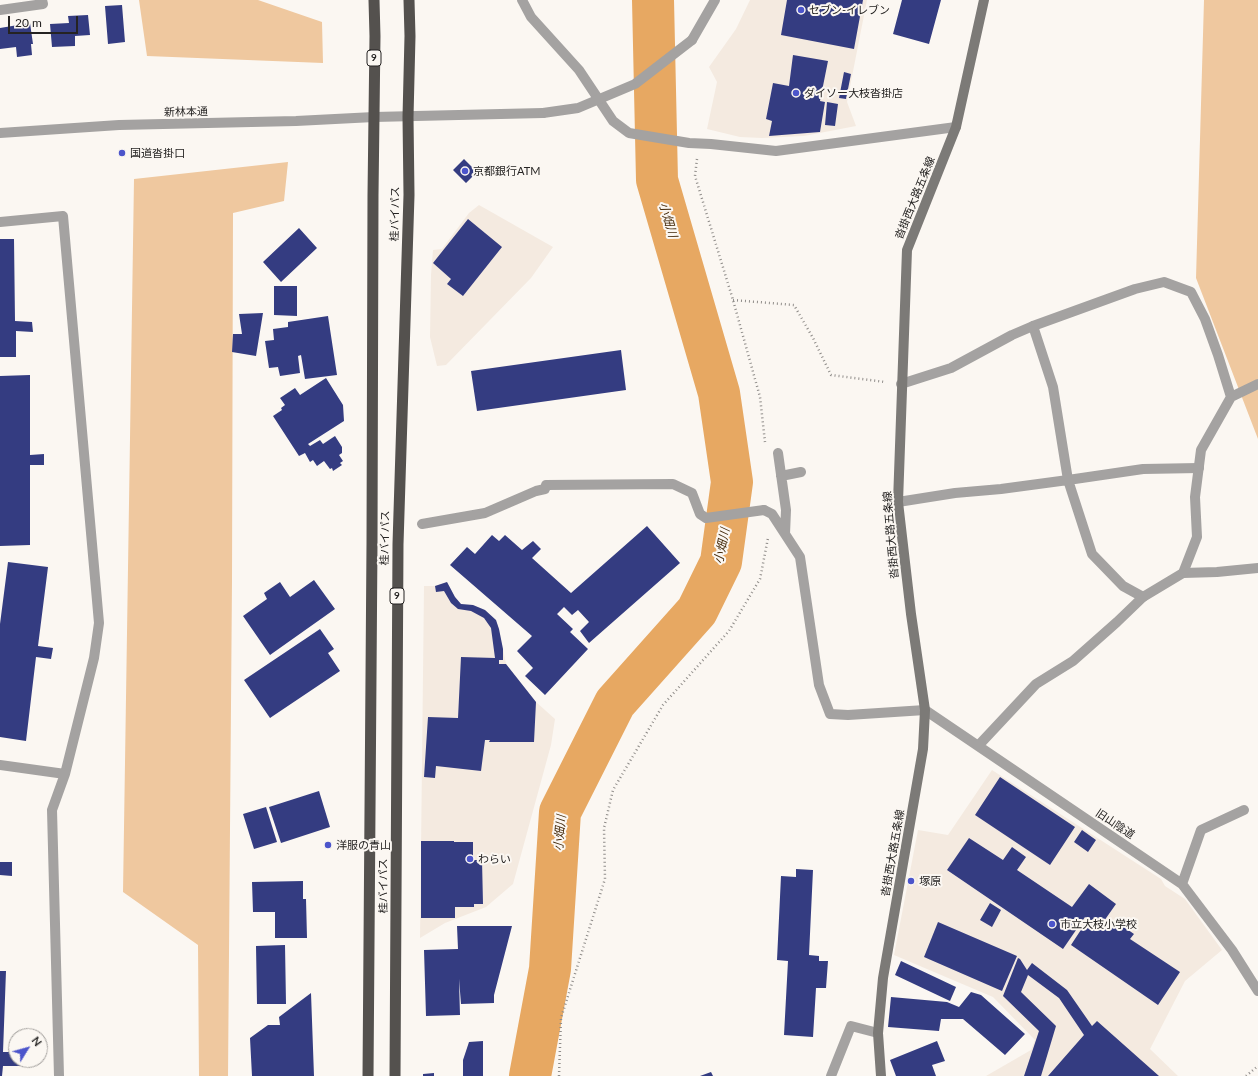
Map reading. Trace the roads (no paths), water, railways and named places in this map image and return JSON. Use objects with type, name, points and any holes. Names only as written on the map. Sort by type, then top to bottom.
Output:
[{"type":"highway","name":"桂バイパス","points":[[368,1076],[375,36],[374,0]]},
{"type":"highway","name":"桂バイパス","points":[[395,1076],[398,544],[409,195],[409,0]]},
{"type":"main road","name":"沓掛西大路五条線","points":[[881,1076],[878,1033],[883,978],[923,749],[925,710],[898,502],[906,250],[956,127],[984,0]]},
{"type":"street","points":[[0,10],[43,4],[42,0]]},
{"type":"street","points":[[522,0],[531,17],[579,70],[613,121],[629,133],[694,143],[776,151],[956,127]]},
{"type":"street","name":"新林本通","points":[[0,133],[119,125],[296,122],[374,117],[543,113],[578,108],[635,84],[692,40],[715,0]]},
{"type":"street","points":[[0,222],[63,216],[98,623],[94,658],[65,774],[52,810],[59,1076]]},
{"type":"street","points":[[901,384],[951,368],[1012,335],[1033,326],[1135,289],[1164,282],[1191,292],[1205,320],[1231,397]]},
{"type":"street","points":[[1033,326],[1053,387],[1068,480],[1092,554],[1122,586],[1143,597]]},
{"type":"street","points":[[1183,573],[1197,537],[1195,497],[1201,450],[1231,397],[1258,384]]},
{"type":"street","points":[[778,453],[786,510],[785,534]]},
{"type":"street","points":[[898,502],[954,493],[1001,489],[1142,469],[1199,468]]},
{"type":"street","points":[[781,476],[801,472]]},
{"type":"street","points":[[422,524],[485,513],[536,491],[545,489],[546,485],[673,484],[692,493],[700,514],[706,518],[768,512],[800,557],[819,686],[830,714],[848,715],[925,710]]},
{"type":"street","points":[[978,746],[1036,684],[1073,661],[1143,597],[1183,573],[1217,572],[1258,568]]},
{"type":"street","name":"旧山陰道","points":[[925,710],[1182,884],[1232,950],[1258,991]]},
{"type":"street","points":[[0,765],[65,774]]},
{"type":"street","points":[[1182,884],[1201,830],[1244,810]]},
{"type":"street","points":[[831,1076],[851,1026],[878,1033]]},
{"type":"waterway","name":"小畑川","points":[[530,1076],[550,969],[560,812],[615,703],[697,611],[721,562],[732,482],[719,393],[657,180],[653,0]]},
{"type":"place","name":"セブン-イレブン","points":[[801,10]]},
{"type":"place","name":"ダイソー大枝沓掛店","points":[[796,93]]},
{"type":"place","name":"国道沓掛口","points":[[122,153]]},
{"type":"place","name":"京都銀行ATM","points":[[465,171]]},
{"type":"place","name":"洋服の青山","points":[[328,845]]},
{"type":"place","name":"わらい","points":[[470,859]]},
{"type":"place","name":"塚原","points":[[911,881]]},
{"type":"place","name":"市立大枝小学校","points":[[1052,924]]}]
